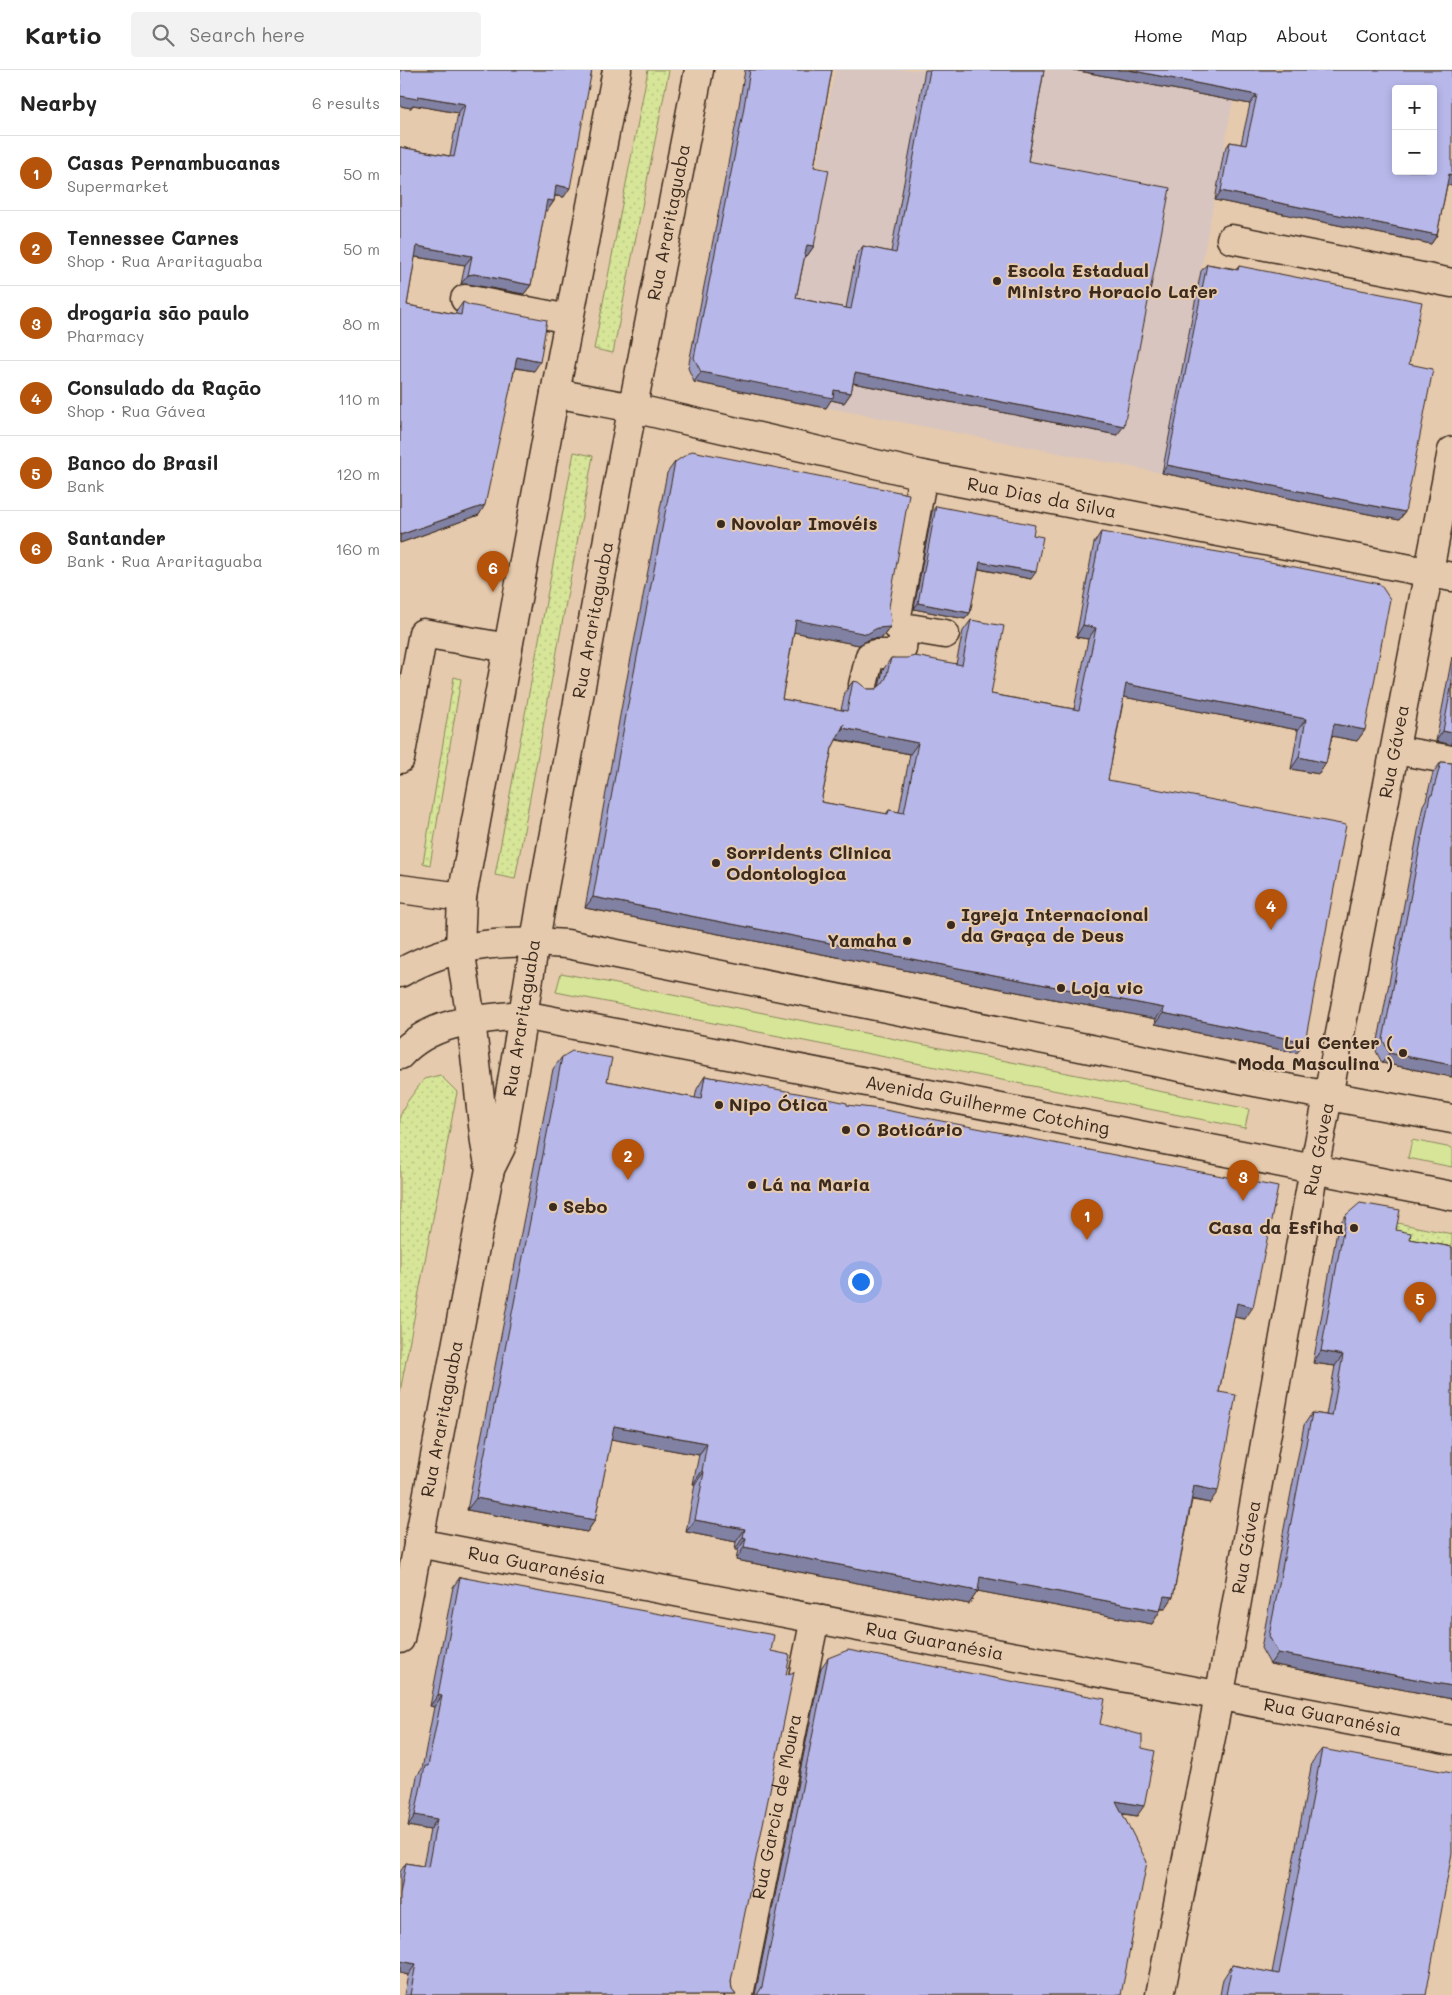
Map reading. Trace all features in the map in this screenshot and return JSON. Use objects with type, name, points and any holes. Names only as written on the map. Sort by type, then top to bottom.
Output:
[{"type":"main road","name":"Rua Araritaguaba","points":[[490,1169],[460,948],[462,897],[617,70]]},
{"type":"main road","name":"Rua Araritaguaba","points":[[400,1639],[490,1169],[500,1146],[534,942],[633,408],[700,70]]},
{"type":"main road","points":[[1230,239],[1452,283]]},
{"type":"main road","points":[[464,299],[569,318]]},
{"type":"main road","name":"Rua Dias da Silva","points":[[555,393],[633,408],[923,475],[1440,574]]},
{"type":"main road","name":"Rua Gávea","points":[[1160,1995],[1219,1695],[1314,1169],[1395,750],[1440,574],[1452,451]]},
{"type":"main road","points":[[923,475],[896,621],[897,626],[945,634]]},
{"type":"main road","points":[[864,685],[870,656],[875,654],[898,654],[902,649],[904,627]]},
{"type":"main road","points":[[400,759],[423,633],[508,648]]},
{"type":"main road","points":[[1395,750],[1452,760]]},
{"type":"main road","points":[[400,889],[462,897]]},
{"type":"main road","points":[[400,972],[432,957],[460,948],[485,944],[534,942],[574,945],[1452,1119]]},
{"type":"main road","name":"Avenida Guilherme Cotching","points":[[400,1055],[408,1047],[438,1028],[471,1020],[523,1015],[1452,1196]]},
{"type":"main road","name":"Rua Guaranésia","points":[[418,1543],[1452,1740]]},
{"type":"main road","name":"Rua Garcia de Moura","points":[[739,1995],[815,1618]]},
{"type":"shaded area","name":"Escola Estadual Ministro Horacio Lafer","points":[[835,70],[1075,70],[1233,101],[1162,473],[772,397],[799,254],[807,255],[826,167],[817,166]]},
{"type":"green space","points":[[648,70],[669,70],[613,353],[594,349]]},
{"type":"green space","points":[[574,452],[593,456],[515,879],[495,875]]},
{"type":"green space","points":[[454,677],[461,679],[430,865],[423,863]]},
{"type":"green space","points":[[561,973],[1249,1109],[1245,1128],[556,992]]},
{"type":"green space","points":[[440,1075],[457,1092],[400,1392],[400,1116],[407,1102],[424,1079]]},
{"type":"green space","points":[[1412,1140],[1452,1148],[1452,1167],[1408,1158]]},
{"type":"green space","points":[[1392,1222],[1452,1234],[1452,1254],[1388,1241]]},
{"type":"building","points":[[400,70],[592,70],[570,188],[556,185],[554,201],[547,200],[531,285],[474,274],[468,275],[472,256],[417,246],[407,305],[461,315],[463,302],[469,305],[547,320],[540,362],[517,357],[485,505],[400,535],[400,147],[454,157],[465,104],[418,96],[417,99],[400,96]]},
{"type":"building","points":[[750,70],[832,70],[814,167],[829,170],[814,246],[807,245],[796,298],[851,309],[863,246],[896,253],[930,70],[1044,70],[1028,161],[1170,188],[1124,426],[855,373],[851,393],[834,390],[833,398],[701,372],[694,358]]},
{"type":"building","points":[[1129,70],[1452,70],[1452,175],[1449,174],[1437,235],[1221,191],[1230,142],[1246,145],[1257,95]]},
{"type":"building","points":[[1207,264],[1238,270],[1239,266],[1422,302],[1409,364],[1433,369],[1405,512],[1167,465]]},
{"type":"building","points":[[692,451],[909,494],[889,607],[890,627],[877,628],[867,634],[796,620],[782,699],[847,711],[853,681],[858,682],[867,689],[876,689],[886,678],[891,658],[915,656],[962,665],[971,620],[1004,626],[991,694],[1079,710],[1096,628],[1083,625],[1101,532],[1230,554],[1380,584],[1390,599],[1365,730],[1334,724],[1326,763],[1299,757],[1306,719],[1126,684],[1108,780],[1346,825],[1305,1042],[1163,1013],[1164,1008],[593,897],[675,462]],"holes":[[[844,724],[843,728],[918,743],[904,813],[889,810],[888,814],[821,802],[832,748]]]},
{"type":"building","points":[[936,506],[1035,525],[1033,535],[1043,537],[1036,572],[980,562],[970,613],[918,603]]},
{"type":"building","points":[[1452,683],[1452,733],[1443,731]]},
{"type":"building","points":[[1441,762],[1452,763],[1452,1065],[1389,1053],[1383,1040],[1430,795],[1432,795]]},
{"type":"building","points":[[572,1051],[612,1058],[607,1081],[701,1099],[705,1076],[1278,1187],[1253,1307],[1237,1303],[1219,1392],[1236,1395],[1218,1491],[1194,1486],[1173,1597],[1164,1596],[1160,1611],[980,1577],[978,1591],[744,1547],[746,1538],[743,1537],[745,1529],[695,1520],[704,1472],[702,1471],[707,1443],[614,1426],[595,1520],[476,1498],[562,1057]]},
{"type":"building","points":[[1360,1203],[1400,1210],[1396,1230],[1411,1233],[1410,1239],[1452,1247],[1452,1686],[1278,1653],[1269,1636],[1312,1413],[1332,1416],[1343,1355],[1321,1351],[1346,1215]]},
{"type":"building","points":[[460,1577],[774,1635],[771,1651],[790,1655],[786,1675],[794,1672],[731,1981],[732,1990],[736,1995],[410,1995],[416,1964],[400,1961],[400,1894],[406,1863],[428,1867],[437,1819],[415,1815],[425,1766],[428,1766],[442,1696],[438,1695]]},
{"type":"building","points":[[848,1650],[1105,1699],[1100,1724],[1142,1735],[1142,1748],[1155,1751],[1144,1806],[1116,1801],[1147,1862],[1121,1995],[757,1995],[762,1987],[828,1658]]},
{"type":"building","points":[[1322,1749],[1452,1773],[1452,1853],[1426,1995],[1226,1995],[1232,1965],[1279,1974]]},
{"type":"place","name":"Escola Estadual Ministro Horacio Lafer","points":[[997,281]]},
{"type":"place","name":"Novolar Imovéis","points":[[721,524]]},
{"type":"place","name":"Santander","points":[[493,592]]},
{"type":"place","name":"Sorridents Clinica Odontologica","points":[[716,863]]},
{"type":"place","name":"Igreja Internacional da Graça de Deus","points":[[951,925]]},
{"type":"place","name":"Consulado da Ração","points":[[1271,930]]},
{"type":"place","name":"Yamaha","points":[[907,941]]},
{"type":"place","name":"Loja vic","points":[[1061,988]]},
{"type":"place","name":"Lui Center ( Moda Masculina )","points":[[1403,1053]]},
{"type":"place","name":"Nipo Ótica","points":[[719,1105]]},
{"type":"place","name":"O Boticário","points":[[846,1130]]},
{"type":"place","name":"Tennessee Carnes","points":[[628,1180]]},
{"type":"place","name":"Lá na Maria","points":[[752,1185]]},
{"type":"place","name":"drogaria são paulo","points":[[1243,1201]]},
{"type":"place","name":"Sebo","points":[[553,1207]]},
{"type":"place","name":"Casa da Esfiha","points":[[1354,1228]]},
{"type":"place","name":"Casas Pernambucanas","points":[[1087,1240]]},
{"type":"place","name":"Banco do Brasil","points":[[1420,1323]]}]
